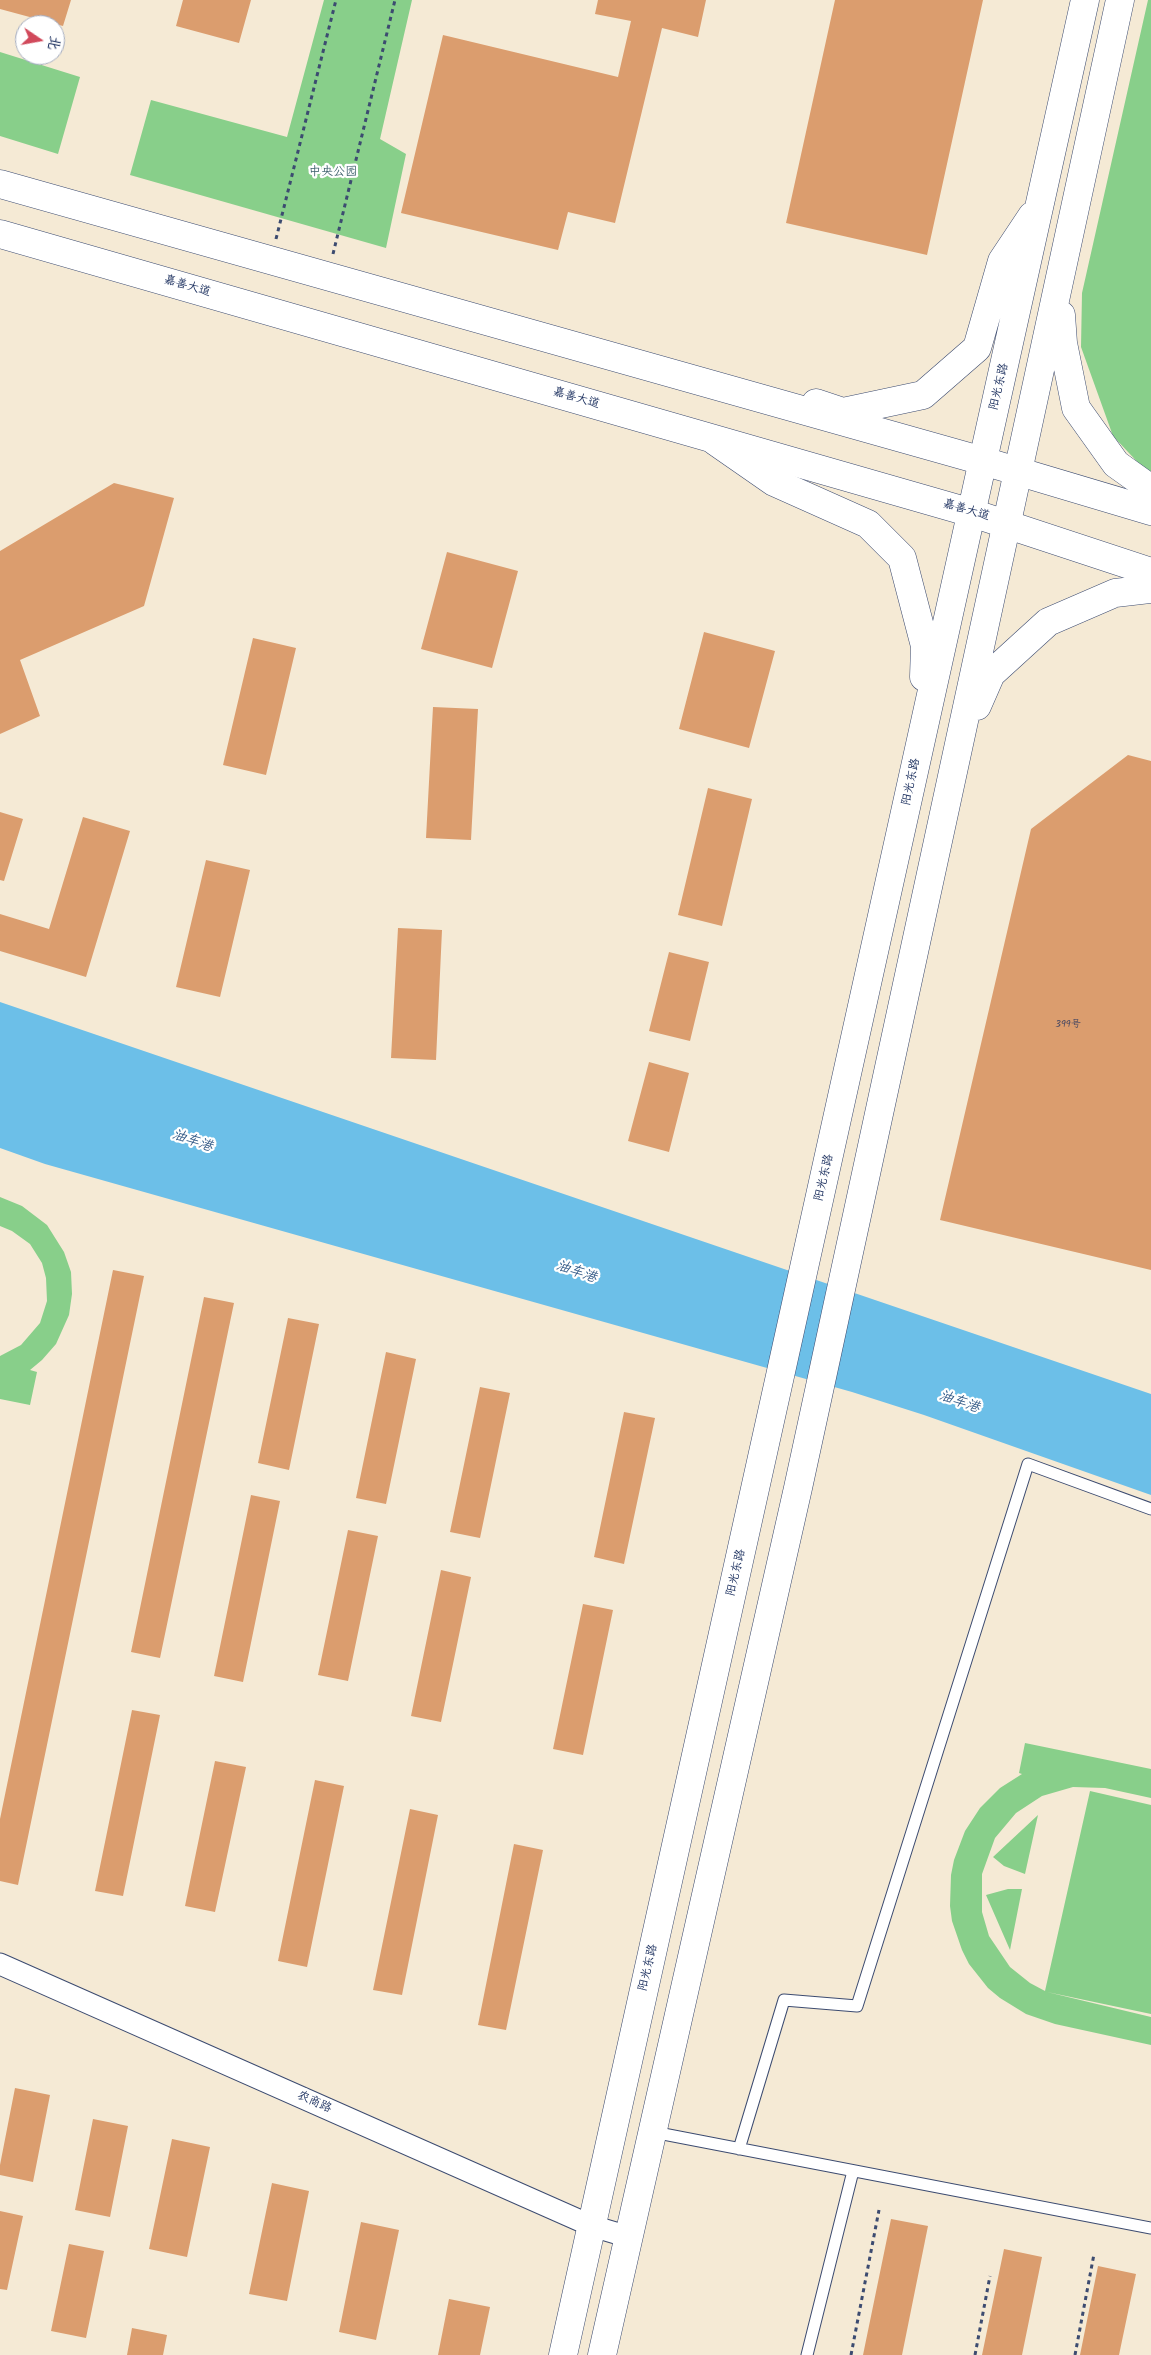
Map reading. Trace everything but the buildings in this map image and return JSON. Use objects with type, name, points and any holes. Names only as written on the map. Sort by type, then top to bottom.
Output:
[{"type":"main road","name":"阳光东路","points":[[564,2355],[1086,0]]},
{"type":"main road","points":[[602,2355],[798,1488],[1120,0]]},
{"type":"main road","points":[[0,184],[983,461],[1151,511]]},
{"type":"main road","points":[[773,402],[792,396],[843,412],[923,395],[977,348],[1002,261],[1040,204]]},
{"type":"main road","name":"嘉善大道","points":[[0,234],[972,513],[1151,572]]},
{"type":"main road","points":[[1060,282],[1063,344],[1076,408],[1116,464],[1151,490]]},
{"type":"main road","points":[[710,438],[774,482],[868,524],[902,558],[926,646],[922,738]]},
{"type":"main road","points":[[958,748],[991,674],[1048,622],[1115,593],[1151,590]]},
{"type":"street","name":"农商路","points":[[0,1964],[592,2226],[629,2237]]},
{"type":"lane","points":[[739,2149],[784,2000],[857,2006],[1028,1464],[1151,1509]]},
{"type":"lane","points":[[653,2132],[1151,2228]]},
{"type":"lane","points":[[807,2355],[853,2171]]},
{"type":"path","points":[[270,260],[336,0]]},
{"type":"path","points":[[328,276],[394,0]]},
{"type":"path","points":[[851,2355],[879,2210]]},
{"type":"path","points":[[1075,2355],[1094,2254]]},
{"type":"path","points":[[975,2355],[990,2276]]},
{"type":"green space","name":"中央公园","points":[[324,0],[412,0],[380,139],[406,154],[386,248],[130,175],[151,100],[287,137]]},
{"type":"green space","points":[[1148,0],[1151,0],[1151,472],[1144,469],[1113,436],[1081,347],[1082,293]]},
{"type":"green space","points":[[0,52],[15,57],[15,65],[42,65],[80,77],[58,154],[0,136]]},
{"type":"green space","points":[[0,1197],[22,1206],[47,1225],[64,1252],[71,1272],[72,1294],[69,1315],[56,1344],[30,1370],[37,1372],[30,1405],[0,1399],[0,1356],[21,1345],[40,1323],[47,1301],[46,1278],[42,1263],[30,1244],[12,1231],[0,1226]]},
{"type":"green space","points":[[1025,1743],[1151,1769],[1151,1798],[1105,1788],[1073,1787],[1042,1796],[1016,1813],[995,1838],[982,1874],[982,1912],[989,1936],[1010,1967],[1030,1983],[1045,1991],[1090,1791],[1151,1805],[1151,2014],[1047,1992],[1151,2017],[1151,2045],[1055,2024],[1026,2014],[988,1988],[969,1964],[962,1950],[952,1921],[950,1906],[951,1875],[954,1860],[965,1831],[980,1808],[1000,1788],[1022,1774],[1019,1773]]},
{"type":"green space","points":[[1038,1815],[1025,1874],[1004,1866],[993,1857]]},
{"type":"green space","points":[[1008,1889],[1022,1889],[1010,1950],[986,1895]]},
{"type":"water","name":"油车港","points":[[0,1002],[1151,1394],[1151,1495],[924,1415],[852,1392],[45,1164],[0,1148]]}]
